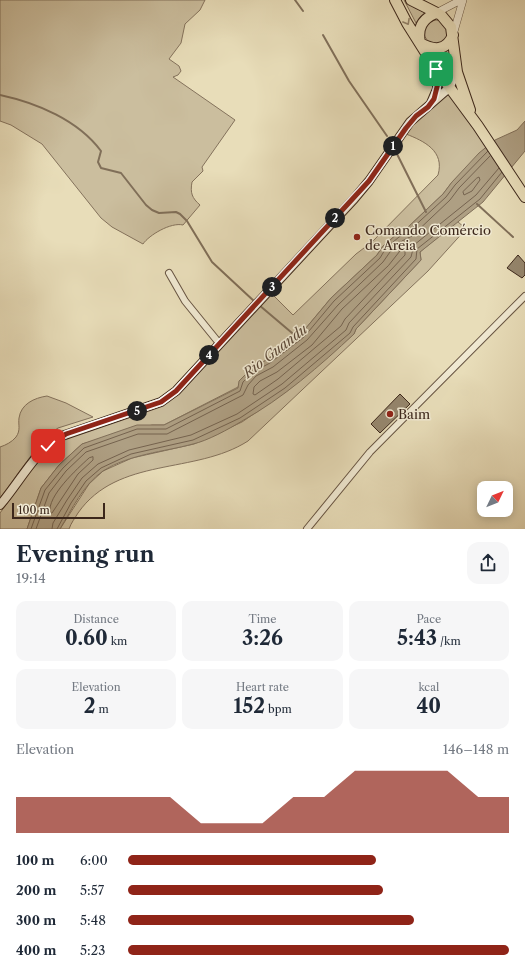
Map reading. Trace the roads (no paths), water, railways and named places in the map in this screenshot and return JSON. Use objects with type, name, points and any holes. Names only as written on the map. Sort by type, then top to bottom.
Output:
[{"type":"highway","points":[[395,0],[436,69],[479,128],[525,197]]},
{"type":"highway","points":[[411,0],[436,13],[448,22],[453,35],[457,72],[464,96],[479,128]]},
{"type":"highway","points":[[420,43],[418,32],[422,23],[436,13]]},
{"type":"highway","points":[[420,43],[432,49],[438,49],[447,45],[453,35]]},
{"type":"main road","points":[[428,107],[437,90],[436,69]]},
{"type":"main road","points":[[0,505],[34,461],[54,440],[66,434],[108,421],[168,398],[354,199],[369,181],[406,128],[416,116],[449,88],[457,72]]},
{"type":"street","points":[[436,13],[462,0]]},
{"type":"street","points":[[453,35],[462,0]]},
{"type":"street","points":[[168,273],[185,301],[220,343]]},
{"type":"street","points":[[307,529],[375,446],[525,296]]},
{"type":"water","points":[[525,121],[525,151],[483,202],[420,252],[421,260],[356,329],[354,334],[301,381],[257,412],[211,438],[193,444],[135,457],[113,465],[103,471],[96,476],[84,490],[60,529],[27,529],[41,488],[59,465],[82,444],[137,425],[164,425],[238,388],[239,381],[251,369],[268,359],[301,334],[331,298],[377,255],[383,246],[397,234],[406,229],[443,194],[479,153],[495,140],[517,130]]},
{"type":"waterway","points":[[295,0],[303,11]]},
{"type":"waterway","points":[[323,35],[349,81],[387,136]]},
{"type":"waterway","points":[[0,95],[14,98],[56,114],[81,130],[101,151],[98,162],[101,168],[121,173],[146,205],[152,210],[159,213],[176,212],[180,214],[187,221],[212,262],[255,302]]},
{"type":"waterway","points":[[396,152],[426,212]]},
{"type":"waterway","points":[[477,204],[513,237]]},
{"type":"waterway","name":"Rio Guandu","points":[[259,305],[298,338]]},
{"type":"place","name":"Comando Comércio de Areia","points":[[357,237]]},
{"type":"place","name":"Baim","points":[[390,414]]}]
